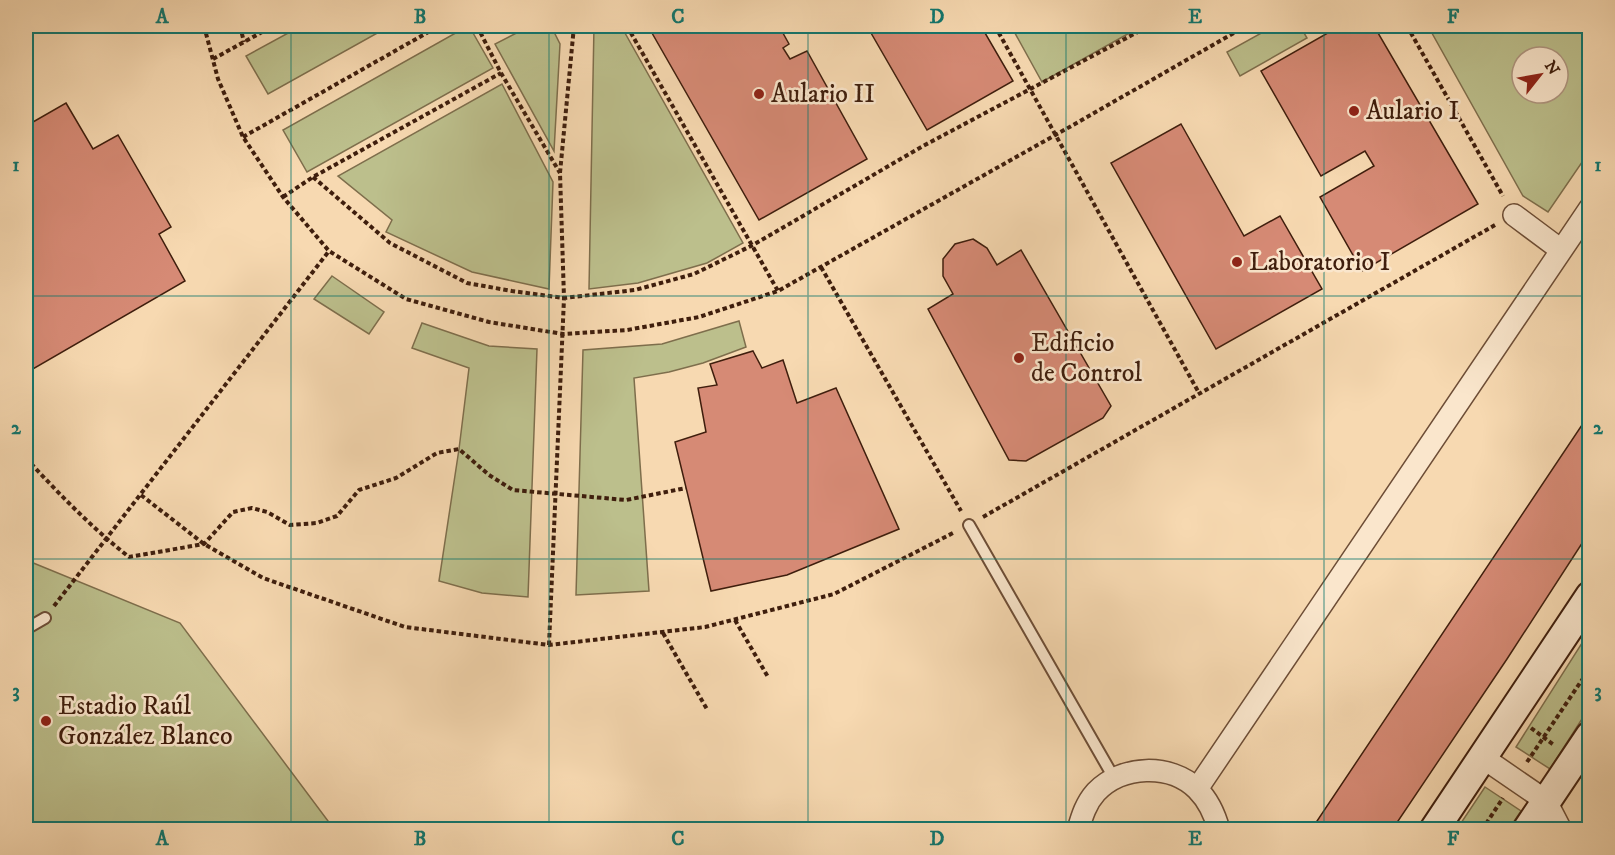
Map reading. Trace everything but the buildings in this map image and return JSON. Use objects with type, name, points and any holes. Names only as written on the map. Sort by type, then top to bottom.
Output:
[{"type":"main road","points":[[1434,830],[1590,596]]},
{"type":"main road","points":[[1527,830],[1590,736]]},
{"type":"street","points":[[1197,789],[1590,208]]},
{"type":"street","points":[[1514,214],[1561,250]]},
{"type":"street","points":[[1482,757],[1546,801],[1561,830]]},
{"type":"street","points":[[1078,830],[1083,810],[1096,792],[1114,778],[1135,771],[1157,770],[1178,777],[1197,789],[1211,807],[1219,830]]},
{"type":"lane","points":[[969,525],[1114,778]]},
{"type":"lane","points":[[26,629],[45,618]]},
{"type":"path","points":[[26,30],[57,26]]},
{"type":"path","points":[[204,26],[218,79],[243,137],[283,197],[329,251],[406,300],[489,322],[563,334],[627,330],[699,317],[778,291],[1246,26]]},
{"type":"path","points":[[240,26],[244,42]]},
{"type":"path","points":[[213,59],[273,26]]},
{"type":"path","points":[[243,137],[439,26]]},
{"type":"path","points":[[477,26],[501,73],[560,173]]},
{"type":"path","points":[[549,645],[564,298],[560,173],[574,26]]},
{"type":"path","points":[[627,26],[778,291]]},
{"type":"path","points":[[995,26],[1199,393]]},
{"type":"path","points":[[313,177],[390,243],[467,283],[564,298],[635,290],[694,274],[753,245],[923,146],[1149,26]]},
{"type":"path","points":[[141,495],[204,544],[263,578],[405,627],[549,645],[705,627],[834,594],[969,525],[1514,214],[1407,26]]},
{"type":"path","points":[[283,197],[313,177],[501,73]]},
{"type":"path","points":[[45,618],[329,251]]},
{"type":"path","points":[[821,267],[969,525]]},
{"type":"path","points":[[26,458],[57,492],[106,539],[129,557],[204,544],[233,513],[252,508],[267,512],[290,525],[317,523],[337,516],[359,490],[396,478],[437,453],[459,449],[489,475],[513,490],[626,500],[686,488]]},
{"type":"path","points":[[735,620],[768,676]]},
{"type":"path","points":[[663,633],[708,711]]},
{"type":"path","points":[[1482,830],[1590,668]]},
{"type":"path","points":[[1512,713],[1573,760]]},
{"type":"green space","points":[[301,26],[390,26],[268,94],[246,56]]},
{"type":"green space","points":[[468,26],[493,68],[307,172],[283,130]]},
{"type":"green space","points":[[530,26],[551,26],[560,44],[554,151],[495,44]]},
{"type":"green space","points":[[594,26],[621,26],[743,243],[707,263],[638,283],[589,289]]},
{"type":"green space","points":[[1011,26],[1142,26],[1042,82]]},
{"type":"green space","points":[[1274,26],[1300,26],[1307,38],[1240,76],[1227,52]]},
{"type":"green space","points":[[1428,26],[1589,26],[1589,152],[1548,212],[1523,196]]},
{"type":"green space","points":[[502,84],[553,182],[549,289],[472,272],[386,232],[392,220],[338,176]]},
{"type":"green space","points":[[332,276],[384,312],[369,334],[314,299]]},
{"type":"green space","points":[[739,321],[746,347],[703,363],[634,378],[649,591],[576,595],[583,350],[662,344]]},
{"type":"green space","points":[[422,323],[489,346],[537,349],[528,597],[482,593],[439,581],[469,368],[412,348]]},
{"type":"green space","points":[[26,560],[180,623],[334,829],[26,829]]},
{"type":"green space","points":[[1589,632],[1589,708],[1550,769],[1516,747]]},
{"type":"green space","points":[[1485,787],[1521,811],[1509,829],[1457,829]]},
{"type":"place","name":"Aulario II","points":[[759,94]]},
{"type":"place","name":"Aulario I","points":[[1354,111]]},
{"type":"place","name":"Laboratorio I","points":[[1237,262]]},
{"type":"place","name":"Edificio de Control","points":[[1019,358]]},
{"type":"place","name":"Estadio Raúl González Blanco","points":[[46,721]]}]
